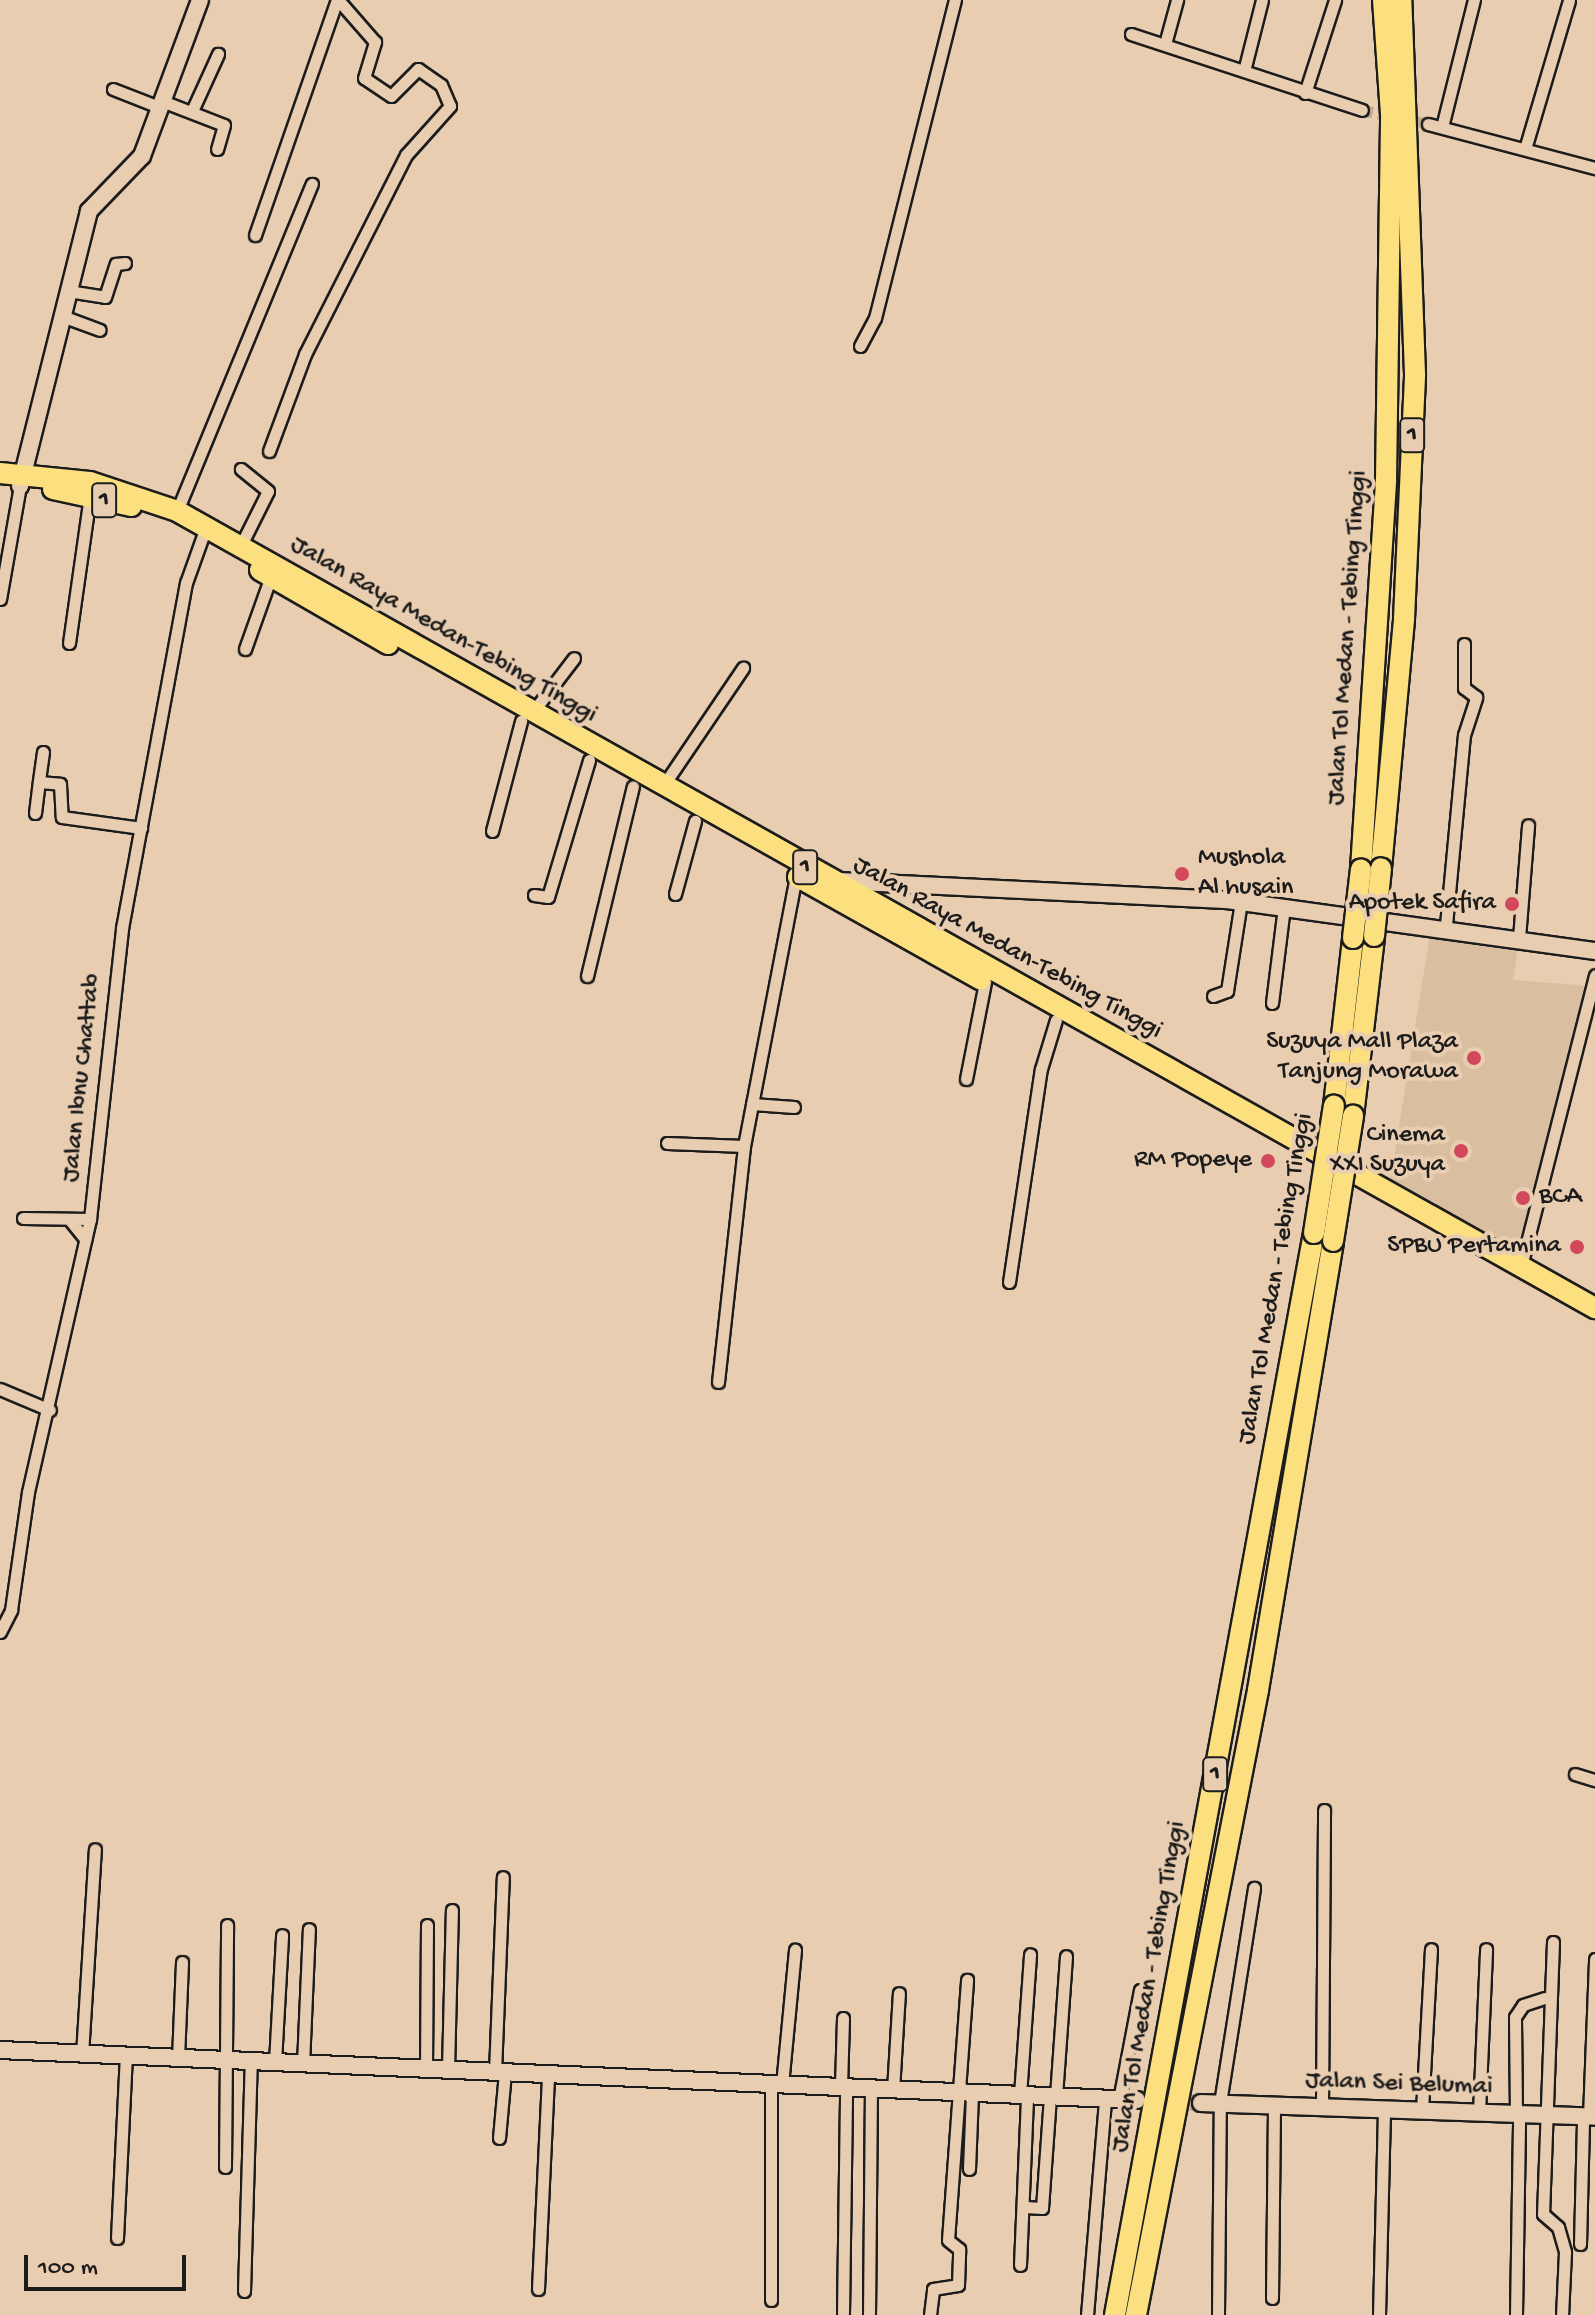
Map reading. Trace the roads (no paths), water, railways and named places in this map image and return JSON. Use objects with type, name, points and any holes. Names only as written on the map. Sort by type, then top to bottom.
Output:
[{"type":"highway","name":"Jalan Tol Medan - Tebing Tinggi","points":[[1136,2315],[1258,1690],[1323,1237],[1353,938],[1371,868],[1386,480],[1391,114],[1383,0]]},
{"type":"highway","name":"1","points":[[1323,1237],[1353,1116],[1374,936],[1371,868],[1404,619],[1415,374],[1401,0]]},
{"type":"highway","name":"Jalan Raya Medan-Tebing Tinggi","points":[[0,473],[15,482],[90,496],[241,545],[527,717],[589,760],[695,821],[796,876],[830,886],[873,892],[1595,1308]]},
{"type":"highway","name":"Jalan Raya Medan-Tebing Tinggi","points":[[15,482],[90,482],[177,511],[271,576],[661,789],[830,886],[985,982],[1595,1321]]},
{"type":"highway","name":"Jalan Tol Medan - Tebing Tinggi","points":[[1115,2315],[1323,1237]]},
{"type":"street","points":[[0,599],[15,482],[89,211],[142,156],[200,0]]},
{"type":"street","points":[[860,346],[882,292],[955,0]]},
{"type":"street","points":[[1165,44],[1177,0]]},
{"type":"street","points":[[1244,71],[1262,0]]},
{"type":"street","points":[[1305,93],[1335,0]]},
{"type":"street","points":[[1442,127],[1474,0]]},
{"type":"street","points":[[1525,149],[1569,0]]},
{"type":"street","points":[[255,235],[338,2],[375,42],[364,78],[391,96],[418,69],[441,85],[450,106],[406,155],[305,354],[269,451]]},
{"type":"street","points":[[1131,34],[1362,110]]},
{"type":"street","points":[[192,111],[218,54]]},
{"type":"street","points":[[113,89],[192,111],[226,127],[217,149]]},
{"type":"street","points":[[1428,124],[1595,168]]},
{"type":"street","points":[[177,511],[312,184]]},
{"type":"street","points":[[68,291],[105,297],[116,264],[125,263]]},
{"type":"street","points":[[62,316],[100,330]]},
{"type":"street","points":[[241,469],[268,491],[241,545]]},
{"type":"street","points":[[69,643],[90,496]]},
{"type":"street","name":"Jalan Ibnu Chattab","points":[[0,1632],[11,1610],[28,1492],[50,1410],[90,1219],[104,1067],[141,828],[204,532]]},
{"type":"street","points":[[245,649],[271,576]]},
{"type":"street","points":[[1446,925],[1464,735],[1476,697],[1464,688],[1464,644]]},
{"type":"street","points":[[492,831],[527,717],[574,658]]},
{"type":"street","points":[[661,789],[743,668]]},
{"type":"street","points":[[35,813],[43,752]]},
{"type":"street","points":[[534,895],[548,897],[589,760]]},
{"type":"street","points":[[39,782],[60,784],[62,817],[141,828]]},
{"type":"street","points":[[587,976],[633,786]]},
{"type":"street","points":[[675,894],[695,821]]},
{"type":"street","points":[[1519,938],[1528,825]]},
{"type":"street","points":[[718,1382],[744,1146],[796,876]]},
{"type":"street","points":[[873,892],[1241,902],[1446,925],[1595,951]]},
{"type":"street","points":[[1213,996],[1227,991],[1241,902]]},
{"type":"street","points":[[1272,1003],[1284,907]]},
{"type":"street","points":[[1521,1266],[1595,975]]},
{"type":"street","points":[[966,1079],[985,982]]},
{"type":"street","points":[[1009,1282],[1037,1092],[1056,1020]]},
{"type":"street","points":[[752,1104],[794,1107]]},
{"type":"street","points":[[667,1143],[744,1146]]},
{"type":"street","points":[[23,1218],[90,1219]]},
{"type":"street","points":[[69,1219],[85,1239]]},
{"type":"street","points":[[0,1389],[50,1410]]},
{"type":"street","points":[[1575,1774],[1595,1780]]},
{"type":"street","points":[[1322,2106],[1324,1810]]},
{"type":"street","points":[[82,2054],[95,1849]]},
{"type":"street","points":[[499,2138],[503,1877]]},
{"type":"street","points":[[1218,2315],[1220,2103],[1254,1888]]},
{"type":"street","points":[[448,2070],[452,1910]]},
{"type":"street","points":[[225,2167],[227,1925]]},
{"type":"street","points":[[426,2069],[427,1925]]},
{"type":"street","points":[[303,2064],[309,1929]]},
{"type":"street","points":[[275,2062],[282,1935]]},
{"type":"street","points":[[1553,1942],[1545,1998],[1543,2214],[1558,2227],[1565,2252],[1562,2315]]},
{"type":"street","points":[[1422,2110],[1431,1949]]},
{"type":"street","points":[[1479,2112],[1486,1949]]},
{"type":"street","points":[[771,2300],[777,2085],[795,1950]]},
{"type":"street","points":[[1020,2265],[1025,2207],[1023,2095],[1030,1954]]},
{"type":"street","points":[[1025,2207],[1042,2208],[1066,1956]]},
{"type":"street","points":[[1580,2244],[1595,1959]]},
{"type":"street","points":[[178,2058],[182,1962]]},
{"type":"street","points":[[967,1980],[965,2094],[969,2169]]},
{"type":"street","points":[[1087,2315],[1112,2099],[1140,1990]]},
{"type":"street","points":[[893,2090],[899,1993]]},
{"type":"street","points":[[1516,2315],[1518,2114],[1515,2017],[1523,2005],[1545,1998]]},
{"type":"street","points":[[843,2018],[843,2313]]},
{"type":"street","points":[[0,2050],[1137,2100]]},
{"type":"street","points":[[117,2238],[126,2056]]},
{"type":"street","points":[[244,2291],[251,2061]]},
{"type":"street","points":[[538,2289],[548,2074]]},
{"type":"street","points":[[869,2315],[871,2088]]},
{"type":"street","points":[[930,2315],[933,2289],[958,2285],[959,2249],[948,2240],[965,2094]]},
{"type":"street","name":"Jalan Sei Belumai","points":[[1201,2103],[1589,2117]]},
{"type":"street","points":[[1272,2298],[1274,2105]]},
{"type":"street","points":[[1379,2315],[1384,2109]]},
{"type":"tunnel","points":[[1362,110],[1428,124]]},
{"type":"tunnel","points":[[1142,2101],[1201,2103]]},
{"type":"place","name":"Mushola Al husain","points":[[1182,874]]},
{"type":"place","name":"Apotek Safira","points":[[1512,904]]},
{"type":"place","name":"Suzuya Mall Plaza Tanjung Morawa","points":[[1474,1058]]},
{"type":"place","name":"Cinema XXI Suzuya","points":[[1461,1151]]},
{"type":"place","name":"RM Popeye","points":[[1268,1161]]},
{"type":"place","name":"BCA","points":[[1523,1198]]},
{"type":"place","name":"SPBU Pertamina","points":[[1577,1247]]}]
